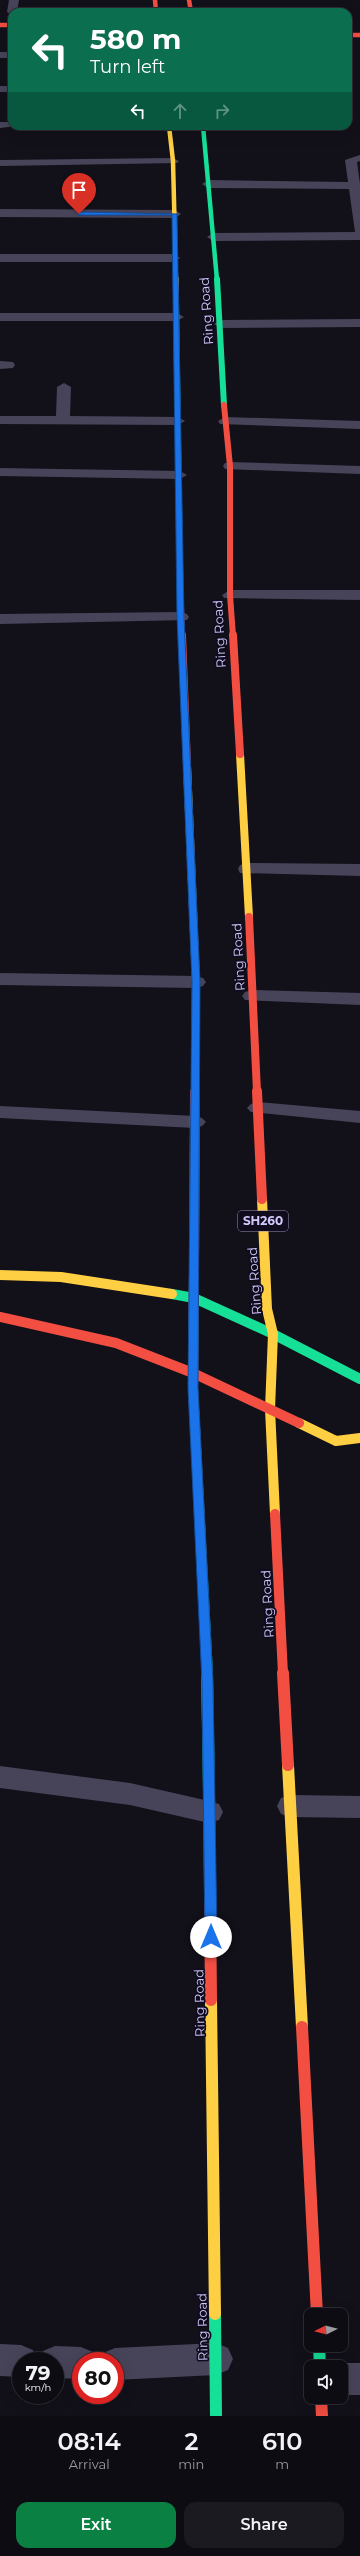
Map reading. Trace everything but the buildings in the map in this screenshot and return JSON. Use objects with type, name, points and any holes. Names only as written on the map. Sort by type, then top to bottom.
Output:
[{"type":"main road","name":"Ring Road","points":[[169,130],[173,161],[175,214],[174,258],[177,317],[181,617],[196,982],[193,1373],[208,1683],[216,2416]]},
{"type":"main road","name":"Ring Road","points":[[203,130],[221,324],[225,421],[230,466],[230,595],[247,869],[267,1309],[273,1334],[270,1410],[317,2308]]},
{"type":"main road","points":[[0,1275],[61,1277],[133,1286],[194,1298],[273,1334],[360,1379]]},
{"type":"main road","points":[[0,1317],[116,1343],[193,1373],[336,1441],[348,1442],[360,1438]]},
{"type":"main road","points":[[321,2404],[322,2416]]},
{"type":"street","points":[[360,158],[351,160],[360,230]]},
{"type":"street","points":[[0,163],[173,161]]},
{"type":"street","points":[[208,184],[354,186]]},
{"type":"street","points":[[0,213],[175,214]]},
{"type":"street","points":[[213,237],[360,236]]},
{"type":"street","points":[[0,258],[174,258]]},
{"type":"street","points":[[0,317],[177,317]]},
{"type":"street","points":[[221,324],[360,323]]},
{"type":"street","points":[[63,420],[64,387]]},
{"type":"street","points":[[0,420],[178,421]]},
{"type":"street","points":[[225,421],[360,425]]},
{"type":"street","points":[[230,466],[360,470]]},
{"type":"street","points":[[0,472],[180,475]]},
{"type":"street","points":[[230,595],[360,595]]},
{"type":"street","points":[[0,619],[181,617]]},
{"type":"street","points":[[247,869],[360,870]]},
{"type":"street","points":[[0,980],[196,982]]},
{"type":"street","points":[[252,996],[360,999]]},
{"type":"street","points":[[258,1108],[360,1117]]},
{"type":"street","points":[[0,1112],[195,1122]]},
{"type":"street","points":[[0,1777],[130,1794],[210,1812]]},
{"type":"street","points":[[291,1806],[360,1807]]},
{"type":"street","points":[[124,2364],[216,2359]]},
{"type":"street","points":[[0,2360],[12,2361]]},
{"type":"street","points":[[348,2379],[360,2379]]},
{"type":"traffic: fast","points":[[203,130],[221,324],[224,405]]},
{"type":"traffic: fast","points":[[176,300],[180,576]]},
{"type":"traffic: fast","points":[[172,1294],[194,1298],[273,1334],[360,1379]]},
{"type":"traffic: fast","points":[[202,1561],[208,1683],[209,1791]]},
{"type":"traffic: fast","points":[[215,2314],[216,2416]]},
{"type":"traffic: fast","points":[[319,2352],[320,2360]]},
{"type":"traffic: slow","points":[[169,130],[173,161],[176,300]]},
{"type":"traffic: slow","points":[[240,754],[249,917]]},
{"type":"traffic: slow","points":[[187,765],[196,982],[195,1092]]},
{"type":"traffic: slow","points":[[262,1199],[267,1309],[273,1334],[270,1409],[275,1514]]},
{"type":"traffic: slow","points":[[194,1273],[193,1388],[202,1561]]},
{"type":"traffic: slow","points":[[0,1275],[61,1277],[172,1294]]},
{"type":"traffic: slow","points":[[299,1423],[336,1441],[360,1438]]},
{"type":"traffic: slow","points":[[288,1765],[302,2027]]},
{"type":"traffic: slow","points":[[211,2000],[215,2314]]},
{"type":"traffic: jam","points":[[155,0],[156,8]]},
{"type":"traffic: jam","points":[[189,0],[190,8]]},
{"type":"traffic: jam","points":[[0,25],[8,25]]},
{"type":"traffic: jam","points":[[352,35],[360,35]]},
{"type":"traffic: jam","points":[[224,405],[230,466],[230,595],[240,754]]},
{"type":"traffic: jam","points":[[180,576],[187,765]]},
{"type":"traffic: jam","points":[[249,917],[262,1199]]},
{"type":"traffic: jam","points":[[194,1273],[195,1092]]},
{"type":"traffic: jam","points":[[0,1317],[116,1343],[193,1373],[299,1423]]},
{"type":"traffic: jam","points":[[275,1514],[288,1765]]},
{"type":"traffic: jam","points":[[209,1791],[211,2000]]},
{"type":"traffic: jam","points":[[302,2027],[317,2308]]},
{"type":"traffic: jam","points":[[321,2404],[322,2416]]},
{"type":"route","points":[[79,214],[175,214],[174,258],[177,317],[181,617],[196,982],[193,1388],[208,1683],[211,1937]]}]
